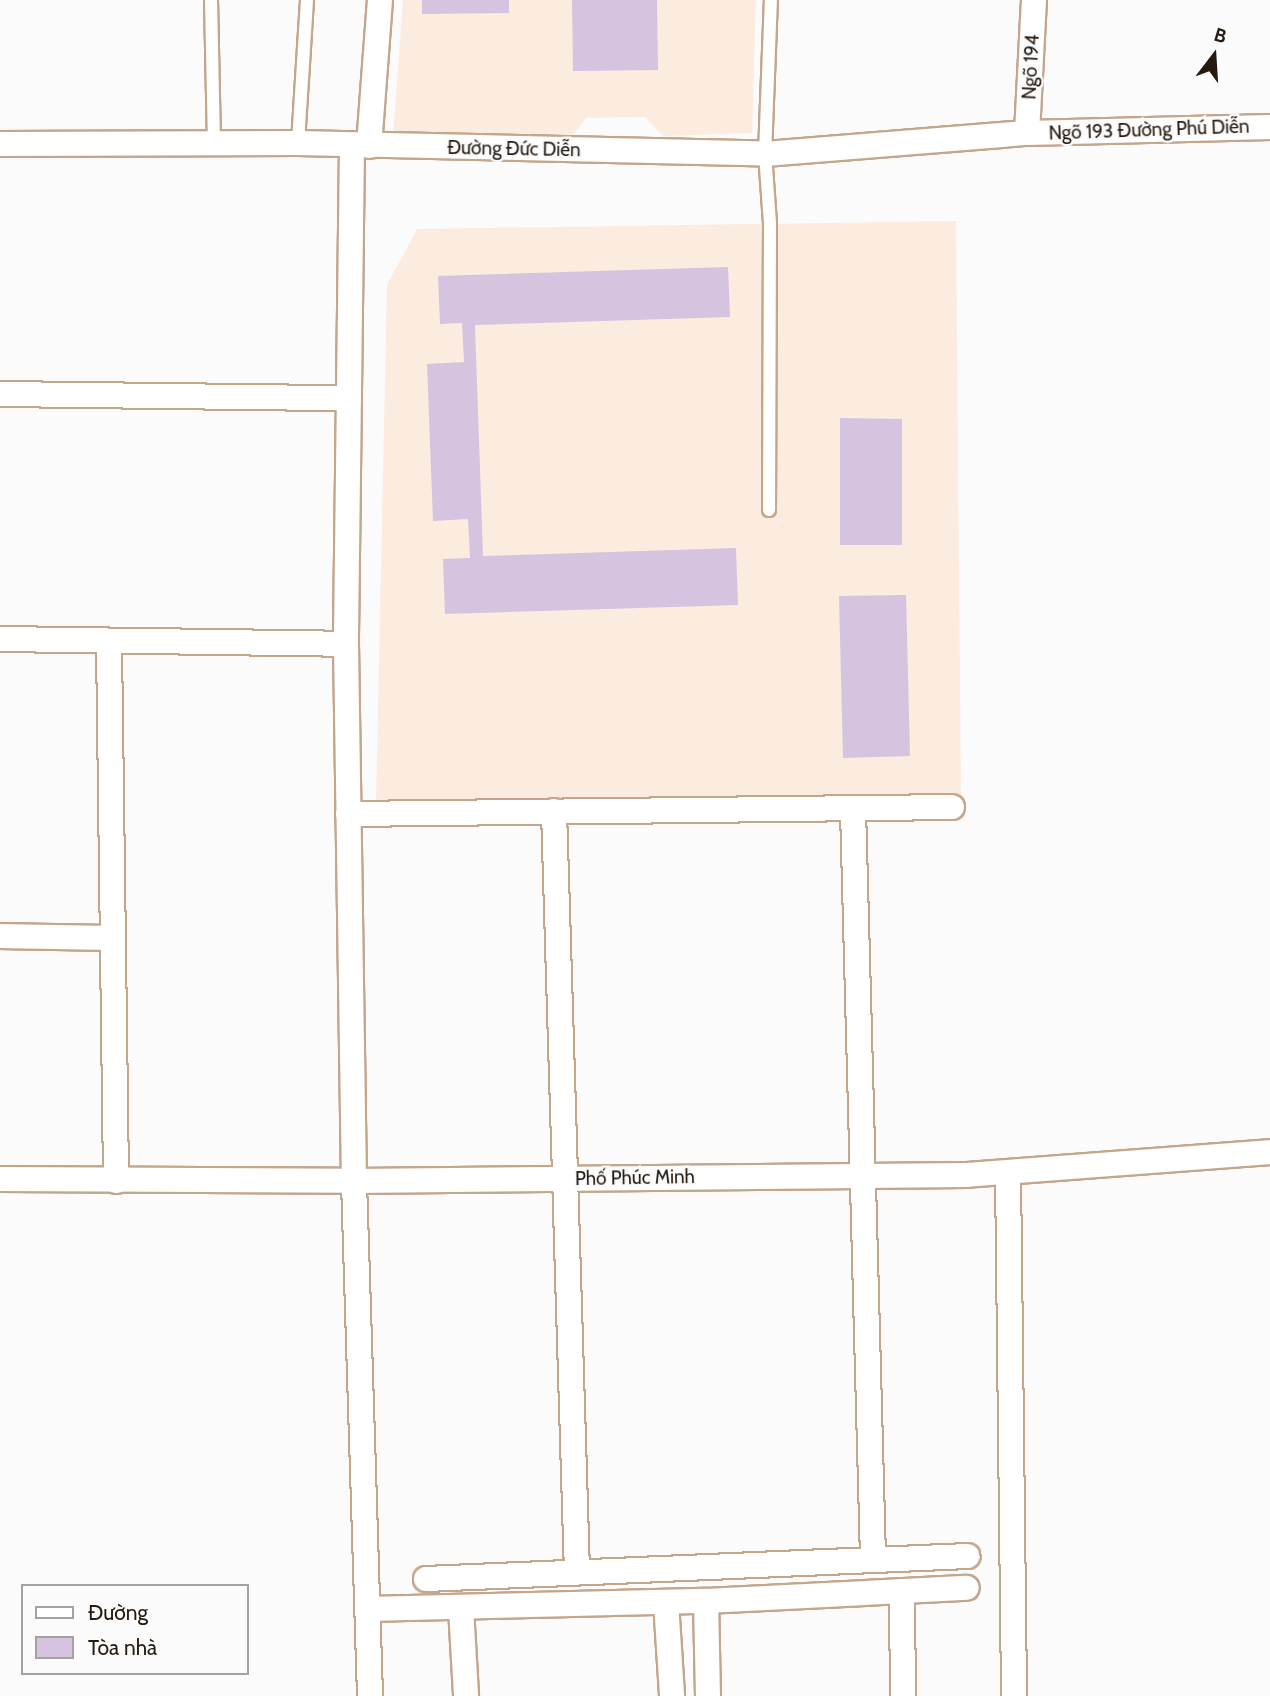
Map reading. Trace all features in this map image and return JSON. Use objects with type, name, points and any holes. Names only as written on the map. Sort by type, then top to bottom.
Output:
[{"type":"street","points":[[370,1696],[354,1181],[345,644],[349,398],[361,145],[380,0]]},
{"type":"street","name":"Ngõ 194","points":[[1027,133],[1034,0]]},
{"type":"street","name":"Ngõ 193 Đường Phú Diễn","points":[[1027,133],[1270,127]]},
{"type":"street","name":"Đường Đức Diễn","points":[[0,144],[298,143],[765,155],[1027,133]]},
{"type":"street","points":[[0,394],[349,398]]},
{"type":"street","points":[[0,639],[109,643],[345,644]]},
{"type":"street","points":[[109,643],[116,1181]]},
{"type":"street","points":[[348,814],[952,807]]},
{"type":"street","points":[[853,809],[866,1176],[873,1560]]},
{"type":"street","points":[[554,811],[563,1179],[577,1571]]},
{"type":"street","points":[[0,936],[113,938]]},
{"type":"street","name":"Phố Phúc Minh","points":[[0,1179],[354,1181],[866,1176],[1008,1172],[1270,1152]]},
{"type":"street","points":[[1008,1172],[1014,1696]]},
{"type":"street","points":[[426,1578],[968,1556]]},
{"type":"street","points":[[367,1609],[706,1601],[967,1588]]},
{"type":"street","points":[[902,1591],[904,1696]]},
{"type":"street","points":[[706,1601],[708,1696]]},
{"type":"street","points":[[666,1602],[672,1696]]},
{"type":"street","points":[[461,1608],[466,1696]]},
{"type":"lane","points":[[211,0],[214,143]]},
{"type":"lane","points":[[298,143],[307,0]]},
{"type":"lane","points":[[769,510],[770,223],[765,155],[771,0]]},
{"type":"shaded area","points":[[403,0],[756,0],[752,133],[663,136],[645,117],[586,118],[572,136],[393,137]]},
{"type":"shaded area","points":[[956,221],[961,794],[376,803],[387,285],[417,229]]},
{"type":"building","points":[[422,0],[509,0],[509,13],[422,14]]},
{"type":"building","points":[[572,0],[657,0],[658,70],[573,71]]},
{"type":"building","points":[[728,267],[730,317],[475,325],[483,556],[736,548],[738,605],[445,614],[443,559],[470,558],[468,519],[433,521],[427,364],[464,362],[462,323],[440,324],[438,276]]},
{"type":"building","points":[[840,418],[902,419],[902,545],[840,545]]},
{"type":"building","points":[[906,595],[910,756],[843,758],[839,596]]}]
